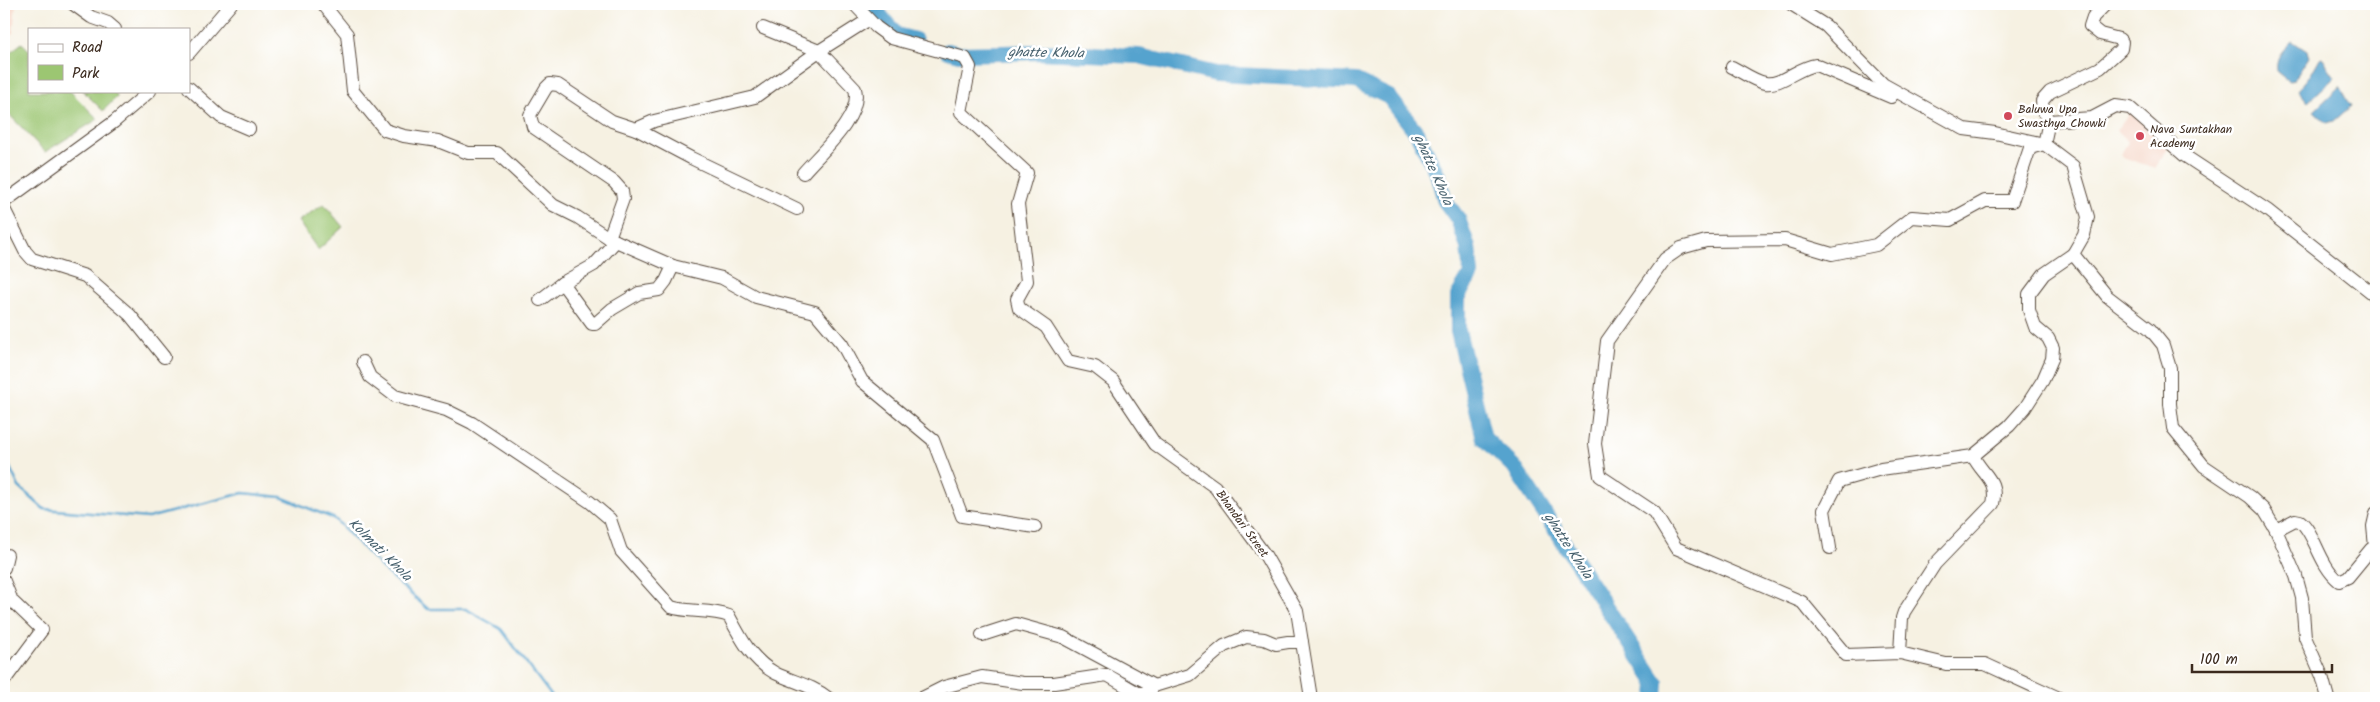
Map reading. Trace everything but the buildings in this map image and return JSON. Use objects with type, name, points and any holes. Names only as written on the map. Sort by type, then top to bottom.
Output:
[{"type":"street","points":[[73,4],[91,17],[108,23],[114,28]]},
{"type":"street","points":[[190,53],[231,4]]},
{"type":"street","points":[[323,4],[347,34],[353,91],[385,130],[404,136],[438,141],[468,153],[497,153],[553,205],[612,240],[673,266],[722,278],[756,297],[815,312],[842,344],[862,381],[933,440],[962,516],[1035,527]]},
{"type":"street","name":"Bhandari Street","points":[[854,4],[868,20],[891,38],[964,58],[970,67],[961,112],[1027,173],[1018,204],[1028,281],[1017,300],[1019,308],[1046,327],[1068,361],[1095,368],[1113,381],[1155,444],[1215,487],[1266,555],[1297,611],[1311,698]]},
{"type":"street","points":[[1791,4],[1826,26],[1883,84],[1927,109],[1964,129],[1995,133],[2044,144],[2073,166],[2088,216],[2084,235],[2073,254],[2044,274],[2028,294],[2029,310],[2035,327],[2048,338],[2053,348],[2052,359],[2043,380],[2025,408],[1973,456],[1881,469],[1839,481],[1824,510],[1830,548]]},
{"type":"street","points":[[2044,144],[2049,121],[2043,111],[2042,101],[2050,92],[2100,68],[2121,48],[2122,42],[2119,39],[2100,34],[2090,26],[2092,17],[2106,4]]},
{"type":"street","points":[[636,128],[755,98],[819,51],[868,20]]},
{"type":"street","points":[[763,28],[819,51],[854,89],[857,97],[853,115],[803,173]]},
{"type":"street","points":[[1732,67],[1765,83],[1779,81],[1805,66],[1816,65],[1909,105],[1927,109]]},
{"type":"street","points":[[540,300],[562,283],[594,265],[612,240],[622,199],[622,191],[614,182],[533,127],[530,115],[546,88],[554,83],[612,121],[636,128],[691,158],[797,209]]},
{"type":"street","points":[[190,89],[221,117],[249,129]]},
{"type":"street","points":[[4,202],[92,138],[149,92]]},
{"type":"street","points":[[2049,121],[2092,118],[2115,106],[2130,108],[2186,156],[2267,210],[2376,296]]},
{"type":"street","points":[[2044,144],[2030,148],[2012,201],[1985,201],[1950,220],[1912,217],[1876,245],[1832,254],[1785,240],[1706,241],[1681,248],[1665,258],[1607,340],[1595,444],[1600,476],[1654,512],[1676,548],[1802,602],[1846,655],[1900,653],[1946,664],[1985,664],[2059,698]]},
{"type":"street","points":[[4,208],[25,251],[32,259],[85,276],[130,315],[164,357]]},
{"type":"street","points":[[2073,254],[2107,296],[2150,329],[2163,345],[2170,368],[2170,404],[2173,428],[2204,466],[2250,497],[2264,510],[2276,530],[2296,576],[2302,598],[2305,637],[2322,676],[2328,698]]},
{"type":"street","points":[[562,283],[592,324],[595,324],[612,309],[639,293],[659,290],[666,281],[673,266]]},
{"type":"street","points":[[363,362],[370,377],[395,396],[446,410],[472,423],[590,502],[610,519],[621,551],[671,607],[682,611],[718,612],[729,616],[753,657],[775,672],[816,689],[828,698]]},
{"type":"street","points":[[1900,653],[1904,612],[1935,564],[1993,504],[1996,492],[1992,481],[1979,469],[1973,456]]},
{"type":"street","points":[[2276,530],[2295,520],[2300,521],[2310,535],[2318,554],[2339,581],[2348,577],[2371,549],[2376,547],[2373,526],[2376,513]]},
{"type":"street","points":[[4,555],[7,555],[4,568]]},
{"type":"street","points":[[4,581],[12,601],[42,630],[4,681]]},
{"type":"street","points":[[982,635],[1016,624],[1063,637],[1154,686]]},
{"type":"street","points":[[922,698],[944,687],[982,677],[1023,683],[1054,683],[1107,675],[1138,693],[1148,693],[1154,686],[1190,676],[1224,646],[1246,637],[1264,639],[1276,644],[1302,642]]},
{"type":"shaded area","points":[[4,4],[16,4],[13,33],[4,38]]},
{"type":"shaded area","name":"Nava Suntakhan Academy","points":[[2131,111],[2170,146],[2154,168],[2120,156],[2128,142],[2116,130]]},
{"type":"green space","points":[[22,43],[28,49],[28,92],[71,92],[98,119],[45,152],[4,109],[4,57]]},
{"type":"green space","points":[[84,92],[114,92],[118,96],[103,111]]},
{"type":"green space","points":[[324,204],[343,227],[318,250],[298,221]]},
{"type":"water","points":[[2292,41],[2307,51],[2309,57],[2294,80],[2289,81],[2277,71],[2277,62],[2280,54]]},
{"type":"water","points":[[2320,58],[2323,59],[2335,77],[2308,102],[2298,90],[2311,74]]},
{"type":"water","points":[[2340,86],[2351,106],[2334,121],[2327,123],[2314,111]]},
{"type":"waterway","name":"ghatte Khola","points":[[871,4],[896,35],[915,40]]},
{"type":"waterway","name":"ghatte Khola","points":[[948,51],[959,54],[1037,52],[1139,56],[1216,74],[1356,81],[1389,97],[1417,133],[1438,176],[1445,201],[1458,219],[1468,247],[1471,274],[1458,296],[1458,331],[1484,438],[1514,467],[1656,683],[1655,698]]},
{"type":"waterway","name":"Kolmati Khola","points":[[4,455],[19,487],[44,509],[148,518],[243,493],[281,497],[335,519],[385,571],[428,609],[466,609],[501,629],[553,698]]},
{"type":"place","name":"Baluwa Upa Swasthya Chowki","points":[[2008,116]]},
{"type":"place","name":"Nava Suntakhan Academy","points":[[2140,136]]}]
